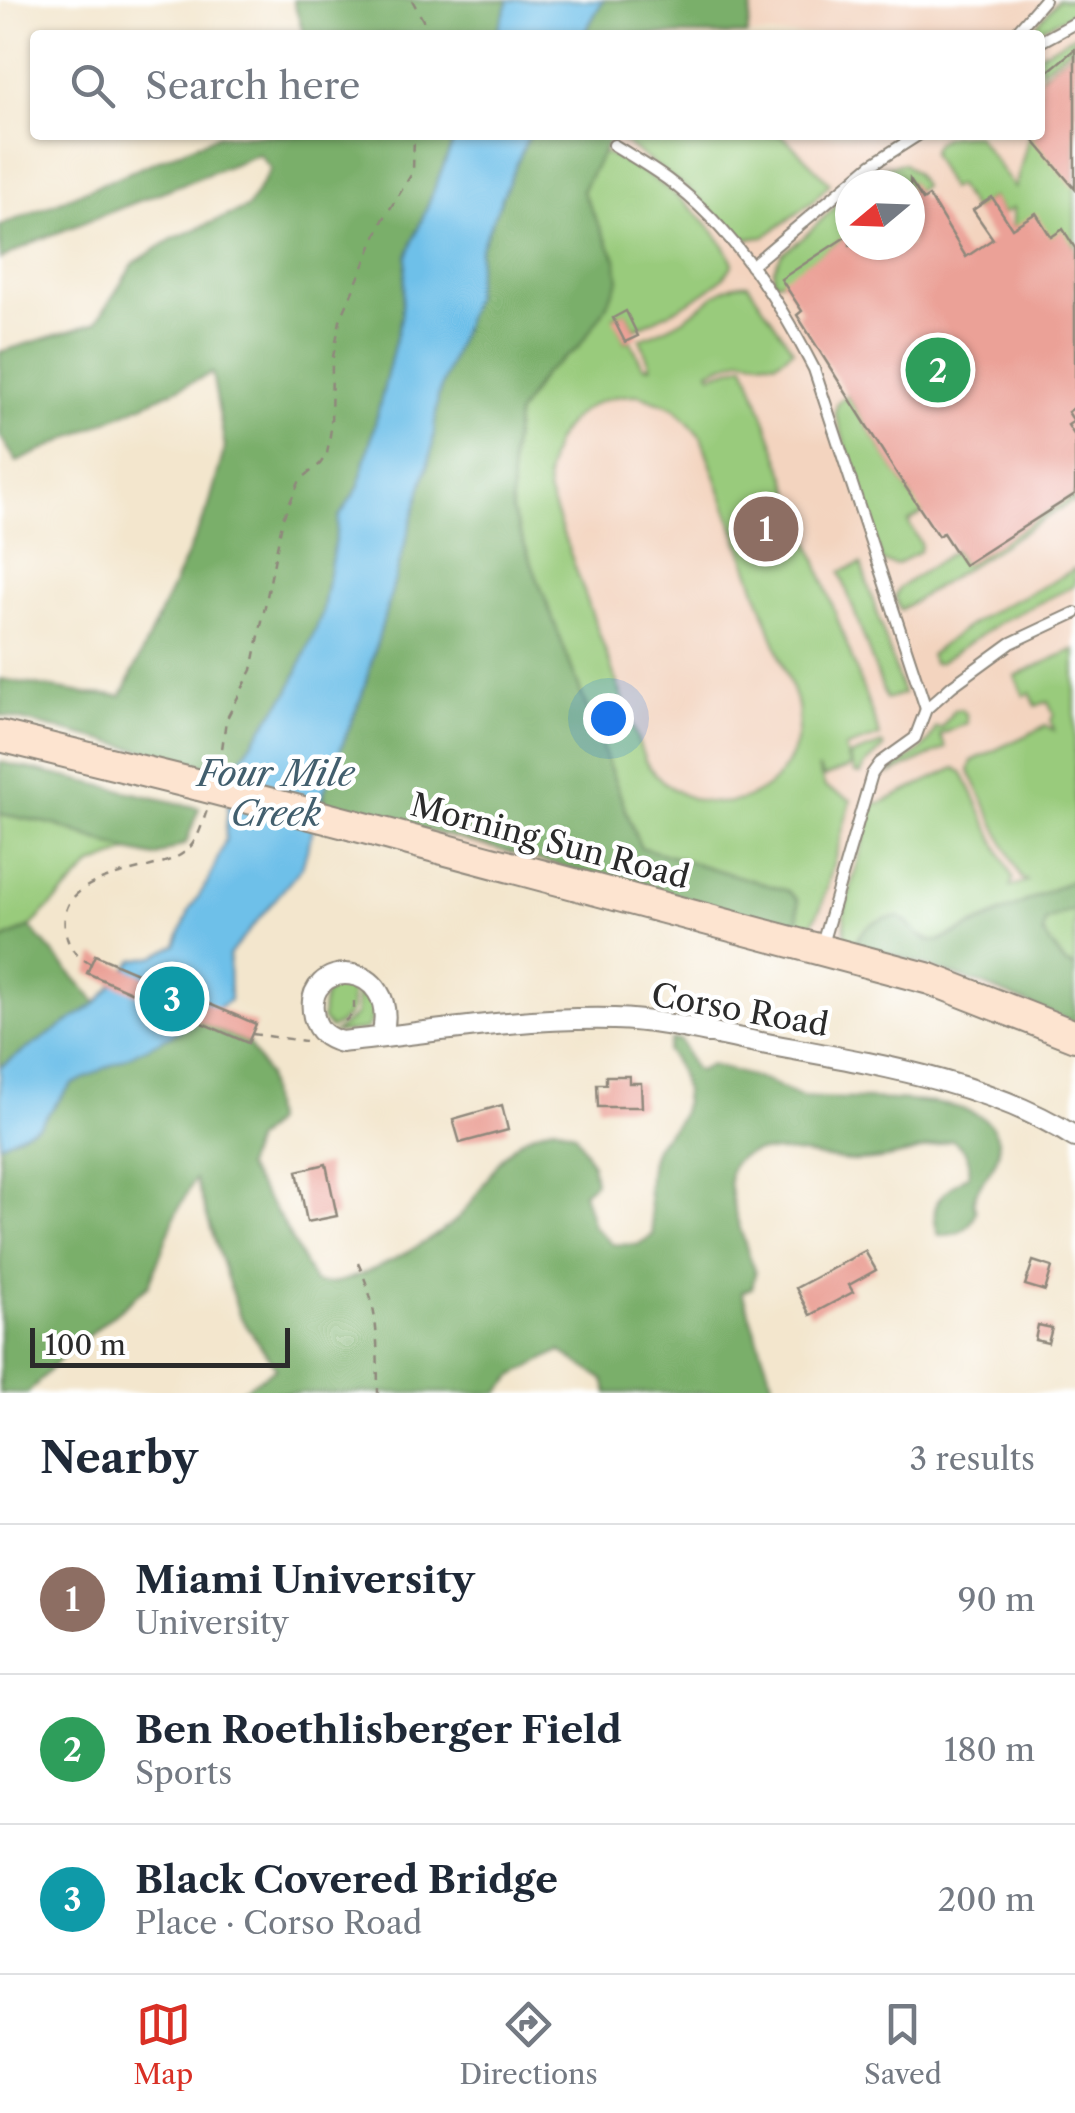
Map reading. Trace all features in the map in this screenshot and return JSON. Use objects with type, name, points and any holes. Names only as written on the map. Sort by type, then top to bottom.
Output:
[{"type":"main road","name":"Morning Sun Road","points":[[0,736],[353,825],[930,979],[1075,1036]]},
{"type":"street","points":[[327,1038],[316,1024],[312,1007],[316,990],[328,977],[343,972],[360,975],[374,985],[386,1018],[382,1036]]},
{"type":"street","name":"Corso Road","points":[[327,1038],[341,1042],[522,1020],[638,1022],[828,1055],[964,1088],[1040,1114],[1075,1138]]},
{"type":"lane","points":[[1018,30],[1040,1]]},
{"type":"lane","points":[[1045,39],[1075,22]]},
{"type":"lane","points":[[751,266],[871,165],[910,140]]},
{"type":"lane","points":[[614,145],[669,180],[720,229],[791,323],[814,369],[926,709]]},
{"type":"lane","points":[[820,949],[872,774],[880,763],[916,738],[926,709],[984,661],[1075,612]]},
{"type":"path","points":[[412,0],[428,30]]},
{"type":"path","points":[[91,964],[72,953],[68,942],[64,923],[72,902],[102,878],[174,859],[198,836],[226,720],[252,670],[262,633],[283,518],[300,480],[327,454],[332,362],[340,320],[383,220],[414,172],[414,140]]},
{"type":"path","points":[[252,1034],[296,1041],[327,1038],[354,1013],[354,986],[360,975]]},
{"type":"path","points":[[358,1263],[371,1290],[377,1316],[378,1393]]},
{"type":"shaded area","points":[[645,0],[1075,0],[1075,1036],[356,813],[595,140],[1045,140],[1045,30],[634,30]]},
{"type":"green space","points":[[293,0],[509,0],[498,30],[302,30]]},
{"type":"green space","points":[[603,0],[753,0],[748,30],[587,30]]},
{"type":"green space","points":[[1058,0],[1075,0],[1075,12],[1032,30]]},
{"type":"green space","points":[[1075,35],[1075,44],[1045,67],[1045,51]]},
{"type":"green space","points":[[1075,49],[1075,379],[1013,243],[1013,208],[1003,214],[992,197],[973,210],[957,185],[950,189],[931,153],[940,140],[980,140],[1015,188],[1028,140],[1045,140],[1045,73]]},
{"type":"green space","points":[[207,140],[454,140],[407,256],[401,317],[358,488],[339,517],[322,614],[290,690],[231,772],[0,715],[0,679],[122,696],[208,509],[225,447],[212,373],[17,462],[0,436],[0,352],[96,323],[134,263],[172,239],[247,208],[271,169],[259,154],[41,239],[0,259],[0,226]]},
{"type":"green space","points":[[527,140],[609,140],[582,191],[616,259],[619,280],[578,348],[544,373],[517,415],[511,457],[512,512],[640,847],[788,891],[798,900],[798,928],[325,804],[324,791],[362,695],[428,463],[438,396],[473,299],[480,249]]},
{"type":"green space","points":[[621,140],[787,140],[830,183],[812,202],[764,237],[746,239],[689,190]]},
{"type":"green space","points":[[602,153],[620,160],[658,182],[696,213],[733,263],[704,293],[635,329],[626,312],[614,317],[625,342],[630,340],[643,366],[651,367],[640,339],[680,321],[723,290],[739,284],[748,284],[793,350],[776,362],[742,358],[709,371],[711,375],[745,364],[880,736],[845,748],[851,767],[824,777],[818,768],[825,787],[851,800],[822,905],[810,928],[798,928],[798,901],[788,891],[640,847],[512,512],[511,457],[517,415],[544,373],[578,348],[616,259],[582,191]],"holes":[[[639,395],[675,408],[701,437],[798,706],[797,739],[786,766],[768,786],[746,798],[720,803],[693,799],[667,785],[645,761],[548,492],[548,471],[559,436],[584,410],[618,396]]]},
{"type":"green space","points":[[903,163],[911,170],[878,170]]},
{"type":"green space","points":[[835,207],[835,244],[782,281],[773,282],[782,253]]},
{"type":"green space","points":[[847,395],[913,498],[927,511],[908,522],[921,544],[920,551],[896,565],[882,562],[835,412],[838,402]]},
{"type":"green space","points":[[1075,494],[1075,504],[1072,501],[900,610],[895,596],[899,588],[954,551],[964,565]]},
{"type":"green space","points":[[861,564],[903,694],[886,699],[840,572]]},
{"type":"green space","points":[[1075,568],[1075,585],[1000,622],[939,663],[933,663],[930,655],[973,623]]},
{"type":"green space","points":[[1075,649],[1075,879],[936,942],[915,933],[905,920],[858,936],[856,943],[845,938],[844,912],[874,803],[955,768],[963,773],[1013,879],[1010,887],[1027,881],[1021,878],[969,771],[972,761],[1046,726],[1054,730],[1054,714],[1048,701],[1036,706],[1030,693],[1024,696],[1015,676]]},
{"type":"green space","points":[[961,709],[967,723],[940,735],[946,748],[888,775],[925,746],[936,727],[941,729],[954,710]]},
{"type":"green space","points":[[882,744],[884,748],[861,774],[855,773],[849,756]]},
{"type":"green space","points":[[0,762],[199,808],[186,843],[155,857],[128,851],[53,824],[0,814]]},
{"type":"green space","points":[[0,814],[53,824],[129,851],[92,865],[30,927],[0,941]]},
{"type":"green space","points":[[1075,879],[1075,909],[1045,921],[1043,933],[1064,963],[1075,967],[1075,1023],[981,984],[856,943],[874,923],[900,917],[923,938],[943,940]]},
{"type":"green space","points":[[1075,909],[1075,967],[1065,963],[1043,933],[1045,921]]},
{"type":"green space","points":[[30,927],[97,1003],[0,1067],[0,941]]},
{"type":"green space","points":[[341,982],[351,984],[351,1011],[330,1029],[322,1019],[323,1001],[330,988]]},
{"type":"green space","points":[[358,985],[372,1006],[370,1023],[366,1030],[334,1033],[356,1015]]},
{"type":"green space","points":[[196,1020],[248,1043],[267,1075],[273,1122],[254,1141],[245,1167],[280,1218],[314,1282],[345,1280],[365,1273],[427,1241],[455,1221],[515,1145],[529,1135],[555,1126],[575,1133],[592,1164],[595,1182],[583,1192],[593,1226],[612,1244],[637,1245],[653,1235],[649,1191],[652,1158],[657,1144],[678,1121],[684,1100],[680,1074],[667,1051],[671,1040],[680,1040],[693,1068],[699,1071],[710,1065],[761,1079],[803,1097],[906,1100],[961,1109],[981,1117],[994,1130],[999,1151],[977,1191],[973,1220],[961,1231],[945,1235],[939,1235],[935,1224],[936,1206],[945,1193],[969,1174],[966,1154],[952,1140],[904,1155],[866,1161],[768,1151],[739,1158],[731,1169],[730,1191],[755,1273],[752,1288],[742,1292],[776,1393],[608,1393],[604,1380],[560,1351],[513,1376],[498,1393],[238,1393],[276,1368],[239,1315],[195,1179],[176,1213],[149,1285],[60,1359],[28,1393],[0,1393],[0,1144],[39,1125],[71,1085]]},
{"type":"water","points":[[509,0],[603,0],[586,30],[498,30]]},
{"type":"water","name":"Four Mile Creek","points":[[454,140],[527,140],[480,249],[473,299],[438,396],[432,449],[362,695],[324,791],[302,867],[229,955],[230,1000],[170,1036],[71,1085],[39,1125],[0,1144],[0,1067],[97,1003],[134,960],[155,956],[176,945],[190,909],[208,882],[225,841],[231,772],[290,690],[322,614],[339,517],[358,488],[401,317],[407,256]]},
{"type":"building","points":[[1075,49],[1075,189],[1033,140],[1045,140],[1045,74]]},
{"type":"building","points":[[929,196],[966,257],[993,239],[973,210],[992,197],[1012,228],[1036,213],[1051,237],[1063,229],[1075,248],[1075,407],[1068,412],[1074,421],[1068,425],[1075,436],[1075,494],[964,565],[943,533],[938,536],[897,474],[797,315],[802,311],[781,279],[835,244],[835,260],[925,260],[925,199]]},
{"type":"building","points":[[626,311],[638,336],[625,342],[613,318]]},
{"type":"building","points":[[95,955],[256,1024],[248,1043],[87,973]]},
{"type":"building","points":[[606,1076],[629,1076],[629,1083],[641,1083],[642,1107],[598,1107],[597,1084],[606,1084]]},
{"type":"building","points":[[502,1105],[508,1130],[460,1143],[453,1119]]},
{"type":"building","points":[[326,1164],[337,1216],[307,1222],[297,1171]]},
{"type":"building","points":[[865,1251],[876,1270],[849,1285],[853,1292],[810,1315],[796,1288]]},
{"type":"building","points":[[1033,1261],[1052,1267],[1045,1291],[1025,1285]]},
{"type":"building","points":[[1038,1325],[1052,1328],[1048,1343],[1035,1340]]},
{"type":"place","name":"Ben Roethlisberger Field","points":[[938,370]]},
{"type":"place","name":"Miami University","points":[[766,529]]},
{"type":"place","name":"Black Covered Bridge","points":[[172,999]]}]
